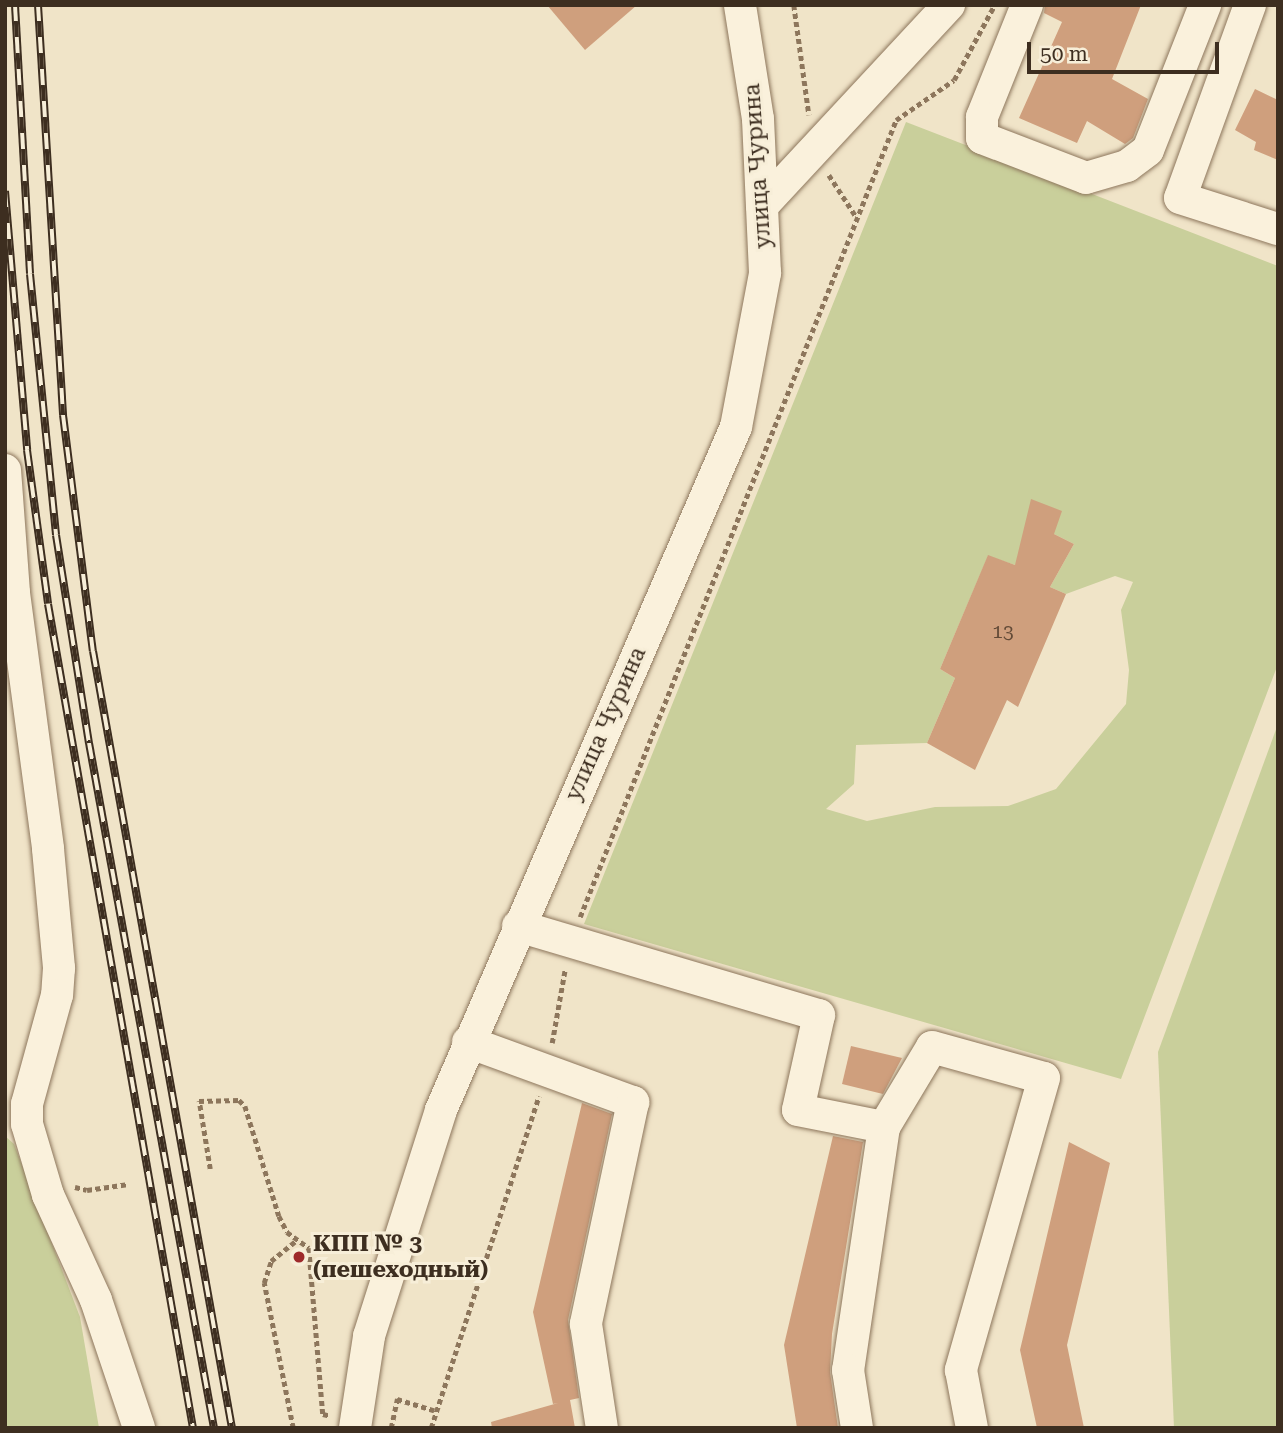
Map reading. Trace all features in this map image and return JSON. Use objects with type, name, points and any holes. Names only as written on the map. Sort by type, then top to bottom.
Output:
[{"type":"street","name":"улица Чурина","points":[[355,1424],[369,1336],[441,1110],[518,926],[736,427],[765,273],[758,119],[740,5]]},
{"type":"street","points":[[762,206],[949,5]]},
{"type":"street","points":[[1027,5],[982,117],[982,138],[1086,178],[1128,166],[1148,150],[1205,5]]},
{"type":"street","points":[[1250,5],[1180,198],[1278,229]]},
{"type":"street","points":[[5,470],[14,593],[57,933],[57,995],[27,1114],[40,1172],[110,1338],[139,1428]]},
{"type":"street","points":[[518,926],[819,1015],[799,1110],[884,1127]]},
{"type":"street","points":[[468,1042],[547,1073],[633,1102],[586,1324],[602,1428]]},
{"type":"street","points":[[857,1428],[848,1370],[884,1127],[932,1047],[1044,1079],[961,1370],[972,1428]]},
{"type":"path","points":[[431,1428],[434,1410],[547,1073],[570,941],[897,120],[954,80],[994,5]]},
{"type":"path","points":[[210,1169],[199,1101],[239,1100],[245,1106],[279,1216],[297,1240],[309,1248],[312,1259],[309,1288],[323,1414],[355,1424]]},
{"type":"path","points":[[40,1172],[87,1190],[129,1184]]},
{"type":"path","points":[[293,1428],[264,1283],[271,1261],[297,1240]]},
{"type":"path","points":[[391,1428],[397,1399],[434,1410]]},
{"type":"green space","points":[[906,122],[1278,266],[1278,664],[1121,1079],[584,924]],"holes":[[[1054,534],[1074,544],[1050,587],[1066,594],[1115,576],[1133,582],[1121,610],[1129,670],[1126,704],[1056,789],[1008,806],[935,807],[867,821],[826,809],[854,784],[856,745],[927,743],[955,678],[940,669],[988,556],[1015,565]]]},
{"type":"green space","points":[[1278,724],[1278,1428],[1174,1428],[1158,1052]]},
{"type":"green space","points":[[5,1136],[14,1144],[80,1317],[99,1428],[5,1428]]},
{"type":"building","points":[[547,5],[637,5],[585,50]]},
{"type":"building","points":[[1045,5],[1141,5],[1112,79],[1148,99],[1133,138],[1125,144],[1087,121],[1077,143],[1019,118],[1062,22],[1044,13]]},
{"type":"building","points":[[1255,89],[1278,100],[1278,160],[1254,150],[1256,142],[1235,130]]},
{"type":"building","points":[[1031,499],[1062,511],[1054,534],[1074,544],[1050,587],[1066,594],[1018,707],[1007,700],[975,770],[927,743],[955,678],[940,669],[988,555],[1015,565]]},
{"type":"building","points":[[851,1046],[902,1058],[883,1094],[842,1084]]},
{"type":"building","points":[[582,1103],[612,1114],[568,1320],[579,1398],[570,1400],[575,1428],[492,1428],[491,1422],[558,1403],[553,1404],[533,1312]]},
{"type":"building","points":[[833,1136],[863,1142],[832,1334],[830,1372],[838,1428],[797,1428],[784,1345]]},
{"type":"building","points":[[1069,1142],[1110,1163],[1067,1345],[1084,1428],[1037,1428],[1020,1350]]},
{"type":"railway","points":[[15,5],[30,274],[56,535],[89,743],[214,1428]]},
{"type":"railway","points":[[38,5],[63,415],[93,651],[232,1428]]},
{"type":"railway","points":[[5,191],[27,450],[48,604],[193,1428]]},
{"type":"place","name":"КПП № 3 (пешеходный)","points":[[299,1257]]}]
